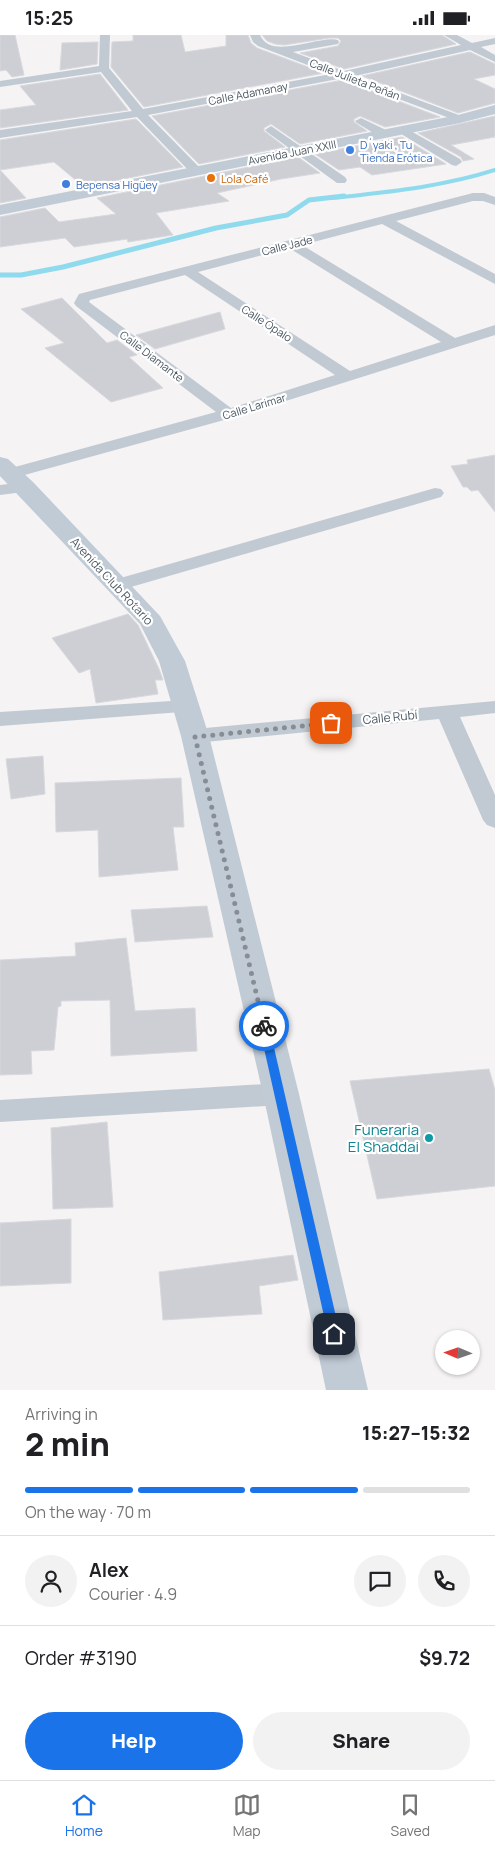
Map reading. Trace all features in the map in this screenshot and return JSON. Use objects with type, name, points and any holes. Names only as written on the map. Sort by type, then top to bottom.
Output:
[{"type":"main road","name":"Avenida Juan XXIII","points":[[0,211],[460,119],[495,109]]},
{"type":"main road","name":"Avenida Club Rotario","points":[[9,479],[151,621],[172,661],[195,737],[281,1094],[347,1390]]},
{"type":"street","points":[[105,35],[104,68],[140,113],[196,171]]},
{"type":"street","name":"Calle Julieta Peñán","points":[[256,35],[257,40],[262,44],[460,119]]},
{"type":"street","points":[[449,35],[495,59]]},
{"type":"street","name":"Calle Adamanay","points":[[0,133],[140,113],[343,75],[495,41]]},
{"type":"street","points":[[282,51],[334,42]]},
{"type":"street","points":[[0,84],[104,68]]},
{"type":"street","points":[[361,121],[384,134]]},
{"type":"street","points":[[271,130],[341,180]]},
{"type":"street","points":[[402,130],[456,162]]},
{"type":"street","name":"Calle Jade","points":[[84,297],[473,197],[492,200]]},
{"type":"street","points":[[384,220],[495,280]]},
{"type":"street","points":[[291,244],[453,343]]},
{"type":"street","name":"Calle Ópalo","points":[[186,271],[347,377]]},
{"type":"street","name":"Calle Diamante","points":[[84,297],[81,303],[229,414]]},
{"type":"street","name":"Calle Larimar","points":[[9,479],[229,414],[495,330]]},
{"type":"street","points":[[117,585],[435,493]]},
{"type":"street","points":[[0,719],[186,706]]},
{"type":"street","name":"Calle Rubí","points":[[195,737],[495,707]]},
{"type":"street","points":[[447,712],[495,820]]},
{"type":"street","points":[[0,1111],[281,1094]]},
{"type":"building","points":[[0,35],[15,35],[24,75],[12,77],[6,70],[0,71]]},
{"type":"building","points":[[133,35],[181,35],[185,52],[226,46],[226,35],[248,35],[251,43],[257,48],[324,73],[144,107],[111,67],[112,42],[133,41]]},
{"type":"building","points":[[262,35],[442,35],[456,44],[344,69],[300,53],[338,46],[341,41],[338,38],[284,45],[267,41]]},
{"type":"building","points":[[98,42],[97,64],[60,70],[62,43]]},
{"type":"building","points":[[470,52],[495,64],[495,75],[474,79],[495,89],[495,103],[458,113],[362,76]]},
{"type":"building","points":[[100,74],[128,110],[0,128],[0,110],[36,105],[20,86]]},
{"type":"building","points":[[343,80],[440,117],[385,127],[360,116],[354,119],[354,122],[367,131],[300,144],[271,124],[264,128],[264,131],[285,147],[199,164],[152,116]]},
{"type":"building","points":[[495,116],[495,137],[451,145],[474,159],[463,161],[461,157],[418,133]]},
{"type":"building","points":[[136,119],[183,167],[84,187],[54,162],[0,170],[0,140]]},
{"type":"building","points":[[402,137],[446,164],[372,175],[360,167],[339,170],[315,154]]},
{"type":"building","points":[[298,157],[320,173],[281,179],[217,193],[229,201],[156,213],[173,235],[128,242],[127,239],[74,247],[65,238],[0,247],[0,217],[45,208],[59,222],[116,214],[97,198]]},
{"type":"building","points":[[0,170],[26,198],[0,203]]},
{"type":"building","points":[[62,298],[107,343],[117,340],[137,355],[129,357],[163,388],[111,402],[45,348],[64,343],[21,309]]},
{"type":"building","points":[[220,312],[225,329],[155,349],[136,335]]},
{"type":"building","points":[[495,455],[495,512],[478,490],[471,491],[467,487],[463,487],[451,466],[468,464],[467,460]]},
{"type":"building","points":[[128,614],[138,625],[159,669],[163,680],[155,680],[158,694],[96,703],[90,669],[79,673],[52,638]]},
{"type":"building","points":[[43,756],[45,794],[11,799],[6,759]]},
{"type":"building","points":[[181,778],[184,827],[173,827],[178,870],[99,877],[98,830],[56,832],[55,783]]},
{"type":"building","points":[[207,906],[213,937],[135,942],[131,910]]},
{"type":"building","points":[[126,938],[135,1011],[195,1008],[197,1051],[111,1056],[110,1000],[61,1001],[61,1006],[58,1007],[54,1050],[31,1051],[32,1074],[0,1075],[0,960],[76,956],[75,943]]},
{"type":"building","name":"Funeraria El Shaddai","points":[[489,1069],[495,1090],[495,1186],[377,1199],[350,1081]]},
{"type":"building","points":[[107,1122],[113,1207],[53,1209],[51,1128]]},
{"type":"building","points":[[71,1219],[71,1283],[0,1286],[0,1223]]},
{"type":"building","points":[[293,1255],[298,1280],[259,1286],[262,1314],[163,1320],[159,1272]]},
{"type":"waterway","points":[[332,198],[435,185],[495,170]]},
{"type":"waterway","points":[[0,275],[21,275],[63,267],[216,228],[287,215],[309,200],[344,196]]},
{"type":"way so far","points":[[264,1026],[195,737],[331,723]]},
{"type":"place","name":"D´yaki , Tu Tienda Erótica","points":[[350,150]]},
{"type":"place","name":"Lola Café","points":[[211,178]]},
{"type":"place","name":"Bepensa Higüey","points":[[66,184]]},
{"type":"place","name":"Funeraria El Shaddai","points":[[429,1138]]},
{"type":"route","points":[[264,1026],[281,1094],[334,1334]]}]
